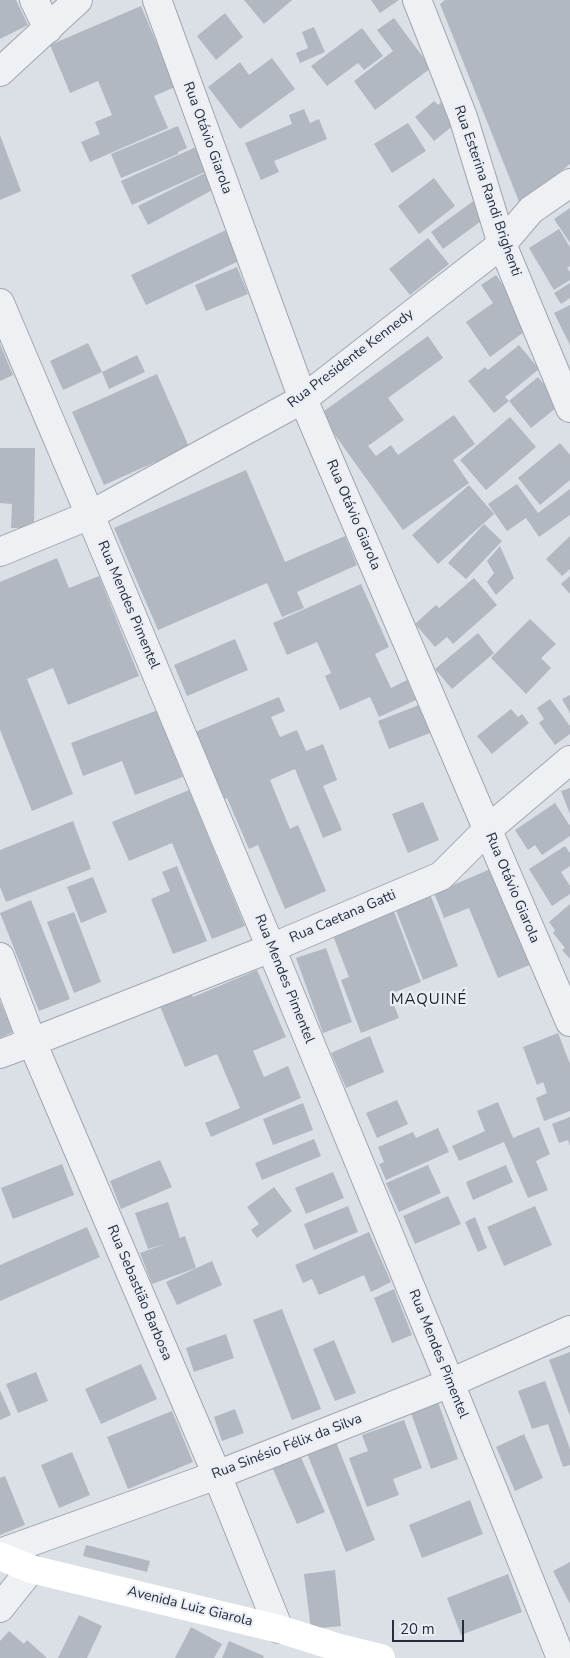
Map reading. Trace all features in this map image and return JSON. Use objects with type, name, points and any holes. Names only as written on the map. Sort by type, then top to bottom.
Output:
[{"type":"street","points":[[34,0],[48,29]]},
{"type":"street","points":[[0,72],[78,0]]},
{"type":"street","name":"Rua Otávio Giarola","points":[[156,0],[303,399],[570,1022]]},
{"type":"street","name":"Rua Esterina Randi Brighenti","points":[[417,0],[463,117],[502,244],[570,408]]},
{"type":"street","name":"Rua Presidente Kennedy","points":[[0,552],[90,515],[303,399],[502,244],[531,210],[570,183]]},
{"type":"street","name":"Rua Mendes Pimentel","points":[[0,303],[271,948],[450,1383],[560,1658]]},
{"type":"street","name":"Rua Caetana Gatti","points":[[0,1054],[271,948],[441,876],[488,830],[570,760]]},
{"type":"street","name":"Rua Sebastião Barbosa","points":[[0,957],[32,1042],[216,1475],[279,1629]]},
{"type":"street","name":"Rua Sinésio Félix da Silva","points":[[0,1555],[216,1475],[450,1383],[570,1330]]},
{"type":"street","name":"Avenida Luiz Giarola","points":[[0,1555],[31,1569],[279,1629],[337,1653],[380,1658]]},
{"type":"street","points":[[0,1608],[31,1569]]},
{"type":"building","points":[[0,0],[16,0],[28,25],[0,39]]},
{"type":"building","points":[[244,0],[292,0],[264,24]]},
{"type":"building","points":[[371,0],[399,0],[380,13]]},
{"type":"building","points":[[445,0],[570,0],[570,164],[520,204],[440,4]]},
{"type":"building","points":[[141,6],[175,87],[154,96],[168,128],[90,162],[81,142],[100,134],[95,122],[112,115],[98,81],[70,93],[50,45]]},
{"type":"building","points":[[225,13],[243,37],[216,60],[197,36]]},
{"type":"building","points":[[394,18],[431,68],[375,110],[354,81],[393,51],[377,30]]},
{"type":"building","points":[[314,27],[325,52],[300,63],[296,53],[308,48],[302,32]]},
{"type":"building","points":[[362,28],[383,56],[364,70],[358,63],[327,86],[311,66]]},
{"type":"building","points":[[272,58],[295,89],[240,129],[208,87],[240,62],[249,75]]},
{"type":"building","points":[[443,100],[460,120],[434,141],[415,117],[434,101],[438,105]]},
{"type":"building","points":[[304,109],[310,123],[319,119],[327,139],[274,161],[279,172],[261,180],[245,143],[292,124],[289,115]]},
{"type":"building","points":[[408,123],[426,151],[392,173],[374,144]]},
{"type":"building","points":[[178,126],[187,148],[178,152],[178,154],[121,178],[111,154]]},
{"type":"building","points":[[0,135],[21,191],[0,200]]},
{"type":"building","points":[[196,147],[207,171],[132,205],[121,181]]},
{"type":"building","points":[[207,172],[216,188],[148,225],[138,206]]},
{"type":"building","points":[[434,178],[455,206],[419,234],[398,206]]},
{"type":"building","points":[[476,199],[488,216],[443,249],[431,232]]},
{"type":"building","points":[[570,208],[570,243],[554,219]]},
{"type":"building","points":[[559,229],[570,247],[570,266],[567,268],[570,272],[570,280],[554,290],[529,248]]},
{"type":"building","points":[[226,230],[241,260],[146,305],[131,275]]},
{"type":"building","points":[[428,238],[449,264],[410,295],[389,269]]},
{"type":"building","points":[[237,267],[248,294],[206,311],[195,285]]},
{"type":"building","points":[[496,275],[532,326],[490,357],[466,322],[493,303],[481,285]]},
{"type":"building","points":[[570,283],[570,298],[561,304],[554,293]]},
{"type":"building","points":[[570,305],[570,345],[554,313]]},
{"type":"building","points":[[428,336],[443,358],[388,398],[404,420],[368,446],[376,456],[391,445],[398,455],[454,415],[475,444],[453,460],[469,483],[403,530],[320,414]]},
{"type":"building","points":[[88,343],[102,372],[63,390],[50,361]]},
{"type":"building","points":[[0,344],[13,375],[0,381]]},
{"type":"building","points":[[519,345],[539,369],[505,397],[509,401],[494,413],[468,381],[485,367],[488,370]]},
{"type":"building","points":[[137,355],[145,372],[109,389],[102,372]]},
{"type":"building","points":[[157,374],[189,447],[104,485],[72,412]]},
{"type":"building","points":[[538,377],[561,404],[531,428],[509,401]]},
{"type":"building","points":[[510,417],[536,447],[486,490],[460,460]]},
{"type":"building","points":[[560,443],[570,455],[570,480],[540,505],[518,478]]},
{"type":"building","points":[[0,448],[35,448],[34,528],[11,528],[12,504],[0,503]]},
{"type":"building","points":[[246,470],[285,562],[345,536],[357,565],[297,592],[304,608],[282,617],[267,583],[158,630],[114,528]]},
{"type":"building","points":[[517,484],[538,513],[570,489],[570,515],[539,537],[526,518],[507,531],[488,504]]},
{"type":"building","points":[[469,485],[494,514],[438,564],[412,535]]},
{"type":"building","points":[[484,524],[502,541],[466,579],[448,563]]},
{"type":"building","points":[[570,536],[570,569],[562,576],[546,559]]},
{"type":"building","points":[[500,546],[514,578],[496,595],[487,582],[494,573],[487,561]]},
{"type":"building","points":[[57,558],[69,588],[99,576],[139,676],[68,705],[53,668],[27,679],[73,794],[32,811],[0,730],[0,582]]},
{"type":"building","points":[[570,576],[570,594],[561,584]]},
{"type":"building","points":[[474,578],[497,605],[453,644],[447,637],[435,647],[415,624],[436,605],[439,608]]},
{"type":"building","points":[[361,584],[389,647],[375,654],[391,688],[407,680],[416,700],[379,717],[370,697],[340,710],[325,676],[331,673],[317,642],[287,655],[273,623]]},
{"type":"building","points":[[530,619],[556,644],[541,658],[551,668],[526,694],[491,658]]},
{"type":"building","points":[[478,633],[494,653],[452,689],[435,669]]},
{"type":"building","points":[[235,639],[248,670],[187,696],[174,665]]},
{"type":"building","points":[[570,695],[570,713],[562,699]]},
{"type":"building","points":[[279,697],[285,711],[271,717],[280,737],[297,730],[306,751],[323,744],[337,780],[323,786],[342,830],[323,838],[295,769],[270,780],[290,829],[298,825],[326,891],[285,909],[258,845],[249,849],[227,798],[223,800],[195,732]]},
{"type":"building","points":[[550,699],[570,726],[570,734],[555,745],[539,723],[544,719],[537,708]]},
{"type":"building","points":[[419,705],[430,733],[389,749],[378,721]]},
{"type":"building","points":[[511,709],[518,717],[522,714],[529,723],[492,754],[477,736]]},
{"type":"building","points":[[158,710],[183,777],[135,795],[122,761],[83,776],[71,743]]},
{"type":"building","points":[[570,788],[570,814],[561,791]]},
{"type":"building","points":[[189,790],[245,926],[212,939],[172,843],[129,861],[112,822]]},
{"type":"building","points":[[423,802],[439,840],[408,853],[392,814]]},
{"type":"building","points":[[555,803],[570,826],[570,836],[542,855],[535,845],[528,850],[515,830]]},
{"type":"building","points":[[73,821],[91,869],[6,902],[0,887],[0,850]]},
{"type":"building","points":[[565,846],[570,853],[570,866],[561,872],[570,886],[570,894],[552,906],[529,869]]},
{"type":"building","points":[[177,866],[207,941],[173,954],[151,899],[170,891],[162,872]]},
{"type":"building","points":[[493,868],[532,964],[498,978],[469,908],[444,918],[434,893]]},
{"type":"building","points":[[93,877],[107,912],[81,923],[67,887]]},
{"type":"building","points":[[430,894],[458,966],[423,980],[395,908]]},
{"type":"building","points":[[31,900],[70,999],[39,1011],[0,913]]},
{"type":"building","points":[[570,904],[570,959],[562,950],[565,948],[553,933],[555,930],[549,922]]},
{"type":"building","points":[[393,909],[421,982],[390,994],[399,1018],[361,1033],[341,980],[349,977],[332,933]]},
{"type":"building","points":[[74,912],[101,982],[74,993],[47,922]]},
{"type":"building","points":[[326,948],[352,1022],[323,1033],[296,958]]},
{"type":"building","points":[[257,970],[286,1037],[253,1051],[264,1077],[288,1066],[301,1098],[211,1137],[205,1123],[240,1108],[217,1054],[185,1067],[159,1004],[190,991],[193,997]]},
{"type":"building","points":[[0,1001],[13,1032],[0,1038]]},
{"type":"building","points":[[558,1033],[570,1064],[570,1111],[544,1121],[536,1098],[547,1093],[543,1082],[537,1085],[523,1047]]},
{"type":"building","points":[[370,1036],[384,1072],[346,1088],[331,1053]]},
{"type":"building","points":[[397,1100],[408,1124],[377,1138],[366,1113]]},
{"type":"building","points":[[498,1102],[513,1138],[539,1127],[550,1154],[536,1161],[548,1190],[528,1198],[504,1142],[459,1161],[452,1146],[485,1131],[477,1111]]},
{"type":"building","points":[[303,1103],[313,1130],[273,1145],[263,1119]]},
{"type":"building","points":[[570,1117],[570,1146],[568,1140],[559,1143],[552,1124]]},
{"type":"building","points":[[438,1128],[449,1152],[386,1180],[379,1164],[384,1162],[378,1147],[413,1132],[416,1138]]},
{"type":"building","points":[[314,1139],[321,1156],[262,1180],[255,1163]]},
{"type":"building","points":[[160,1160],[172,1187],[121,1209],[110,1181]]},
{"type":"building","points":[[62,1164],[74,1195],[13,1219],[1,1188]]},
{"type":"building","points":[[428,1165],[441,1193],[399,1212],[386,1183]]},
{"type":"building","points":[[506,1165],[513,1182],[473,1200],[466,1182]]},
{"type":"building","points":[[333,1172],[344,1198],[306,1214],[295,1188]]},
{"type":"building","points":[[274,1187],[292,1211],[257,1238],[251,1230],[259,1224],[247,1207]]},
{"type":"building","points":[[448,1196],[461,1224],[415,1244],[403,1216]]},
{"type":"building","points":[[168,1202],[180,1238],[185,1236],[196,1268],[152,1284],[140,1253],[165,1244],[148,1249],[135,1213]]},
{"type":"building","points":[[348,1206],[358,1232],[314,1250],[304,1224]]},
{"type":"building","points":[[535,1206],[552,1245],[504,1266],[487,1227]]},
{"type":"building","points":[[475,1217],[487,1248],[478,1252],[465,1222]]},
{"type":"building","points":[[87,1227],[100,1257],[0,1301],[0,1265]]},
{"type":"building","points":[[369,1232],[391,1282],[371,1292],[364,1275],[319,1295],[312,1279],[303,1283],[295,1265]]},
{"type":"building","points":[[212,1261],[222,1285],[177,1305],[166,1282]]},
{"type":"building","points":[[394,1289],[412,1335],[392,1343],[374,1298]]},
{"type":"building","points":[[282,1309],[321,1409],[292,1420],[253,1320]]},
{"type":"building","points":[[226,1334],[234,1358],[194,1372],[186,1348]]},
{"type":"building","points":[[334,1340],[356,1393],[335,1401],[313,1349]]},
{"type":"building","points":[[570,1352],[570,1416],[549,1360]]},
{"type":"building","points":[[141,1364],[157,1399],[101,1424],[85,1389]]},
{"type":"building","points":[[36,1372],[48,1401],[18,1413],[6,1384]]},
{"type":"building","points":[[545,1381],[570,1449],[570,1465],[563,1467],[548,1424],[532,1429],[518,1391]]},
{"type":"building","points":[[0,1390],[11,1415],[0,1420]]},
{"type":"building","points":[[438,1402],[458,1459],[431,1469],[411,1413]]},
{"type":"building","points":[[235,1409],[244,1433],[222,1441],[214,1417]]},
{"type":"building","points":[[172,1411],[193,1462],[128,1489],[107,1437]]},
{"type":"building","points":[[404,1420],[422,1468],[393,1479],[399,1495],[367,1507],[349,1458],[368,1451],[362,1435]]},
{"type":"building","points":[[524,1434],[543,1478],[515,1491],[496,1447]]},
{"type":"building","points":[[336,1442],[375,1540],[346,1552],[307,1453]]},
{"type":"building","points":[[72,1452],[90,1495],[59,1508],[41,1465]]},
{"type":"building","points":[[300,1455],[325,1512],[297,1524],[272,1467]]},
{"type":"building","points":[[5,1476],[25,1525],[0,1535],[0,1478]]},
{"type":"building","points":[[470,1500],[483,1534],[422,1558],[409,1525]]},
{"type":"building","points":[[86,1545],[150,1561],[147,1572],[83,1556]]},
{"type":"building","points":[[570,1562],[570,1604],[553,1571]]},
{"type":"building","points":[[335,1570],[341,1626],[311,1629],[304,1574]]},
{"type":"building","points":[[508,1574],[522,1612],[461,1635],[447,1598]]},
{"type":"building","points":[[79,1615],[102,1626],[87,1658],[58,1658]]},
{"type":"building","points":[[191,1627],[222,1644],[214,1658],[175,1658]]},
{"type":"building","points":[[9,1631],[24,1644],[27,1640],[47,1658],[0,1658],[0,1641]]},
{"type":"building","points":[[229,1641],[264,1656],[263,1658],[222,1658]]},
{"type":"district","name":"MAQUINÉ","points":[[429,1000]]}]
